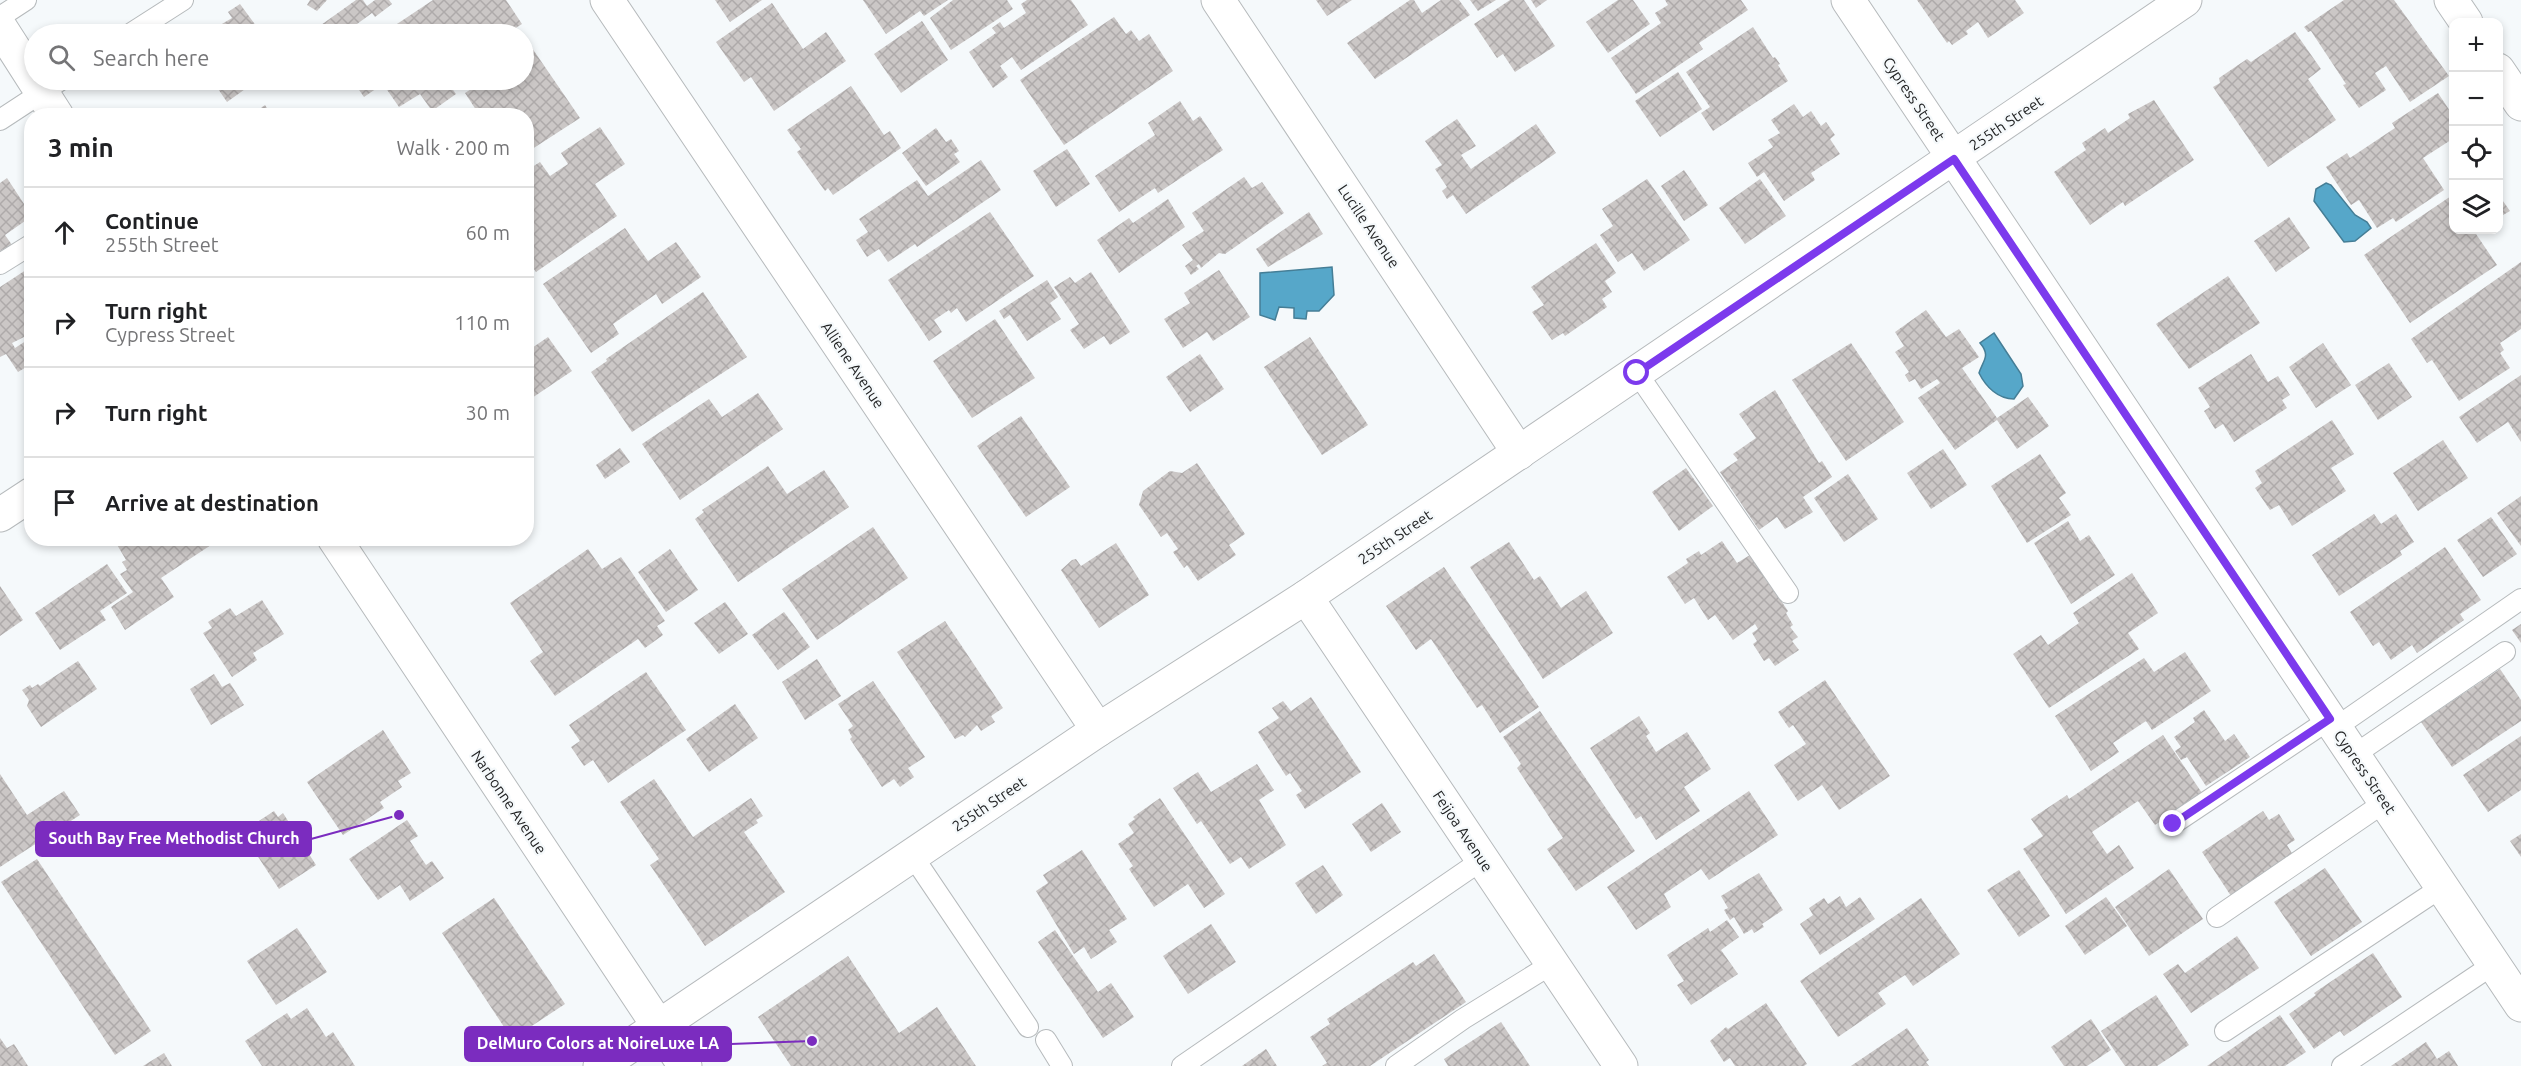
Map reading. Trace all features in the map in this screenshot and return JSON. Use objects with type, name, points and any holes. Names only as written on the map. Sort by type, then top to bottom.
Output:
[{"type":"street","name":"Alliene Avenue","points":[[608,0],[1098,730]]},
{"type":"street","name":"Lucille Avenue","points":[[1218,0],[1519,453]]},
{"type":"street","name":"Cypress Street","points":[[1848,0],[2442,887],[2510,979]]},
{"type":"street","name":"255th Street","points":[[600,1066],[1098,730],[1306,597],[2186,0]]},
{"type":"street","points":[[2451,0],[2463,18]]},
{"type":"street","points":[[0,27],[24,58]]},
{"type":"street","points":[[2500,72],[2521,104]]},
{"type":"street","points":[[0,515],[24,499]]},
{"type":"street","name":"Narbonne Avenue","points":[[339,546],[685,1066]]},
{"type":"street","name":"Feijoa Avenue","points":[[1306,597],[1621,1066]]},
{"type":"lane","points":[[0,17],[26,0]]},
{"type":"lane","points":[[146,24],[183,0]]},
{"type":"lane","points":[[26,108],[53,96]]},
{"type":"lane","points":[[0,120],[24,109]]},
{"type":"lane","points":[[0,264],[24,249]]},
{"type":"lane","points":[[1637,373],[1788,593]]},
{"type":"lane","points":[[2173,824],[2521,599]]},
{"type":"lane","points":[[2354,755],[2505,652]]},
{"type":"lane","points":[[2217,917],[2385,802]]},
{"type":"lane","points":[[912,855],[1028,1027]]},
{"type":"lane","points":[[1182,1066],[1482,860]]},
{"type":"lane","points":[[2224,1031],[2442,887]]},
{"type":"lane","points":[[1396,1066],[1463,1019],[1552,964]]},
{"type":"lane","points":[[2342,1066],[2510,979]]},
{"type":"lane","points":[[1046,1040],[1062,1066]]},
{"type":"water","points":[[2326,183],[2331,185],[2355,215],[2367,222],[2371,228],[2355,241],[2344,242],[2314,201],[2316,189]]},
{"type":"water","points":[[1332,267],[1334,295],[1319,311],[1307,311],[1306,319],[1294,318],[1294,308],[1279,307],[1275,320],[1260,315],[1260,273]]},
{"type":"water","points":[[1994,333],[2021,374],[2023,386],[2014,399],[2003,397],[1993,391],[1979,373],[1986,355],[1980,343]]},
{"type":"building","points":[[310,0],[327,0],[317,11],[307,5]]},
{"type":"building","points":[[356,0],[363,0],[367,6],[375,0],[389,0],[392,4],[375,17],[372,13],[357,24],[322,24]]},
{"type":"building","points":[[433,0],[506,0],[522,24],[397,24]]},
{"type":"building","points":[[715,0],[762,0],[730,22]]},
{"type":"building","points":[[863,0],[948,0],[924,16],[920,11],[886,34]]},
{"type":"building","points":[[953,0],[1007,0],[1013,9],[951,50],[930,18]]},
{"type":"building","points":[[1027,0],[1071,0],[1088,25],[1021,70],[1012,57],[1000,66],[1008,77],[993,88],[969,52],[996,33],[992,28],[1000,22],[1004,28],[1026,13],[1021,4]]},
{"type":"building","points":[[1316,0],[1352,0],[1327,16]]},
{"type":"building","points":[[1410,0],[1414,0],[1422,13],[1441,0],[1459,0],[1470,15],[1375,79],[1347,43]]},
{"type":"building","points":[[1470,0],[1496,0],[1478,11]]},
{"type":"building","points":[[1510,0],[1524,0],[1555,46],[1515,72],[1503,54],[1497,58],[1474,24]]},
{"type":"building","points":[[1531,0],[1547,0],[1536,8]]},
{"type":"building","points":[[1618,0],[1633,0],[1650,24],[1608,53],[1586,22]]},
{"type":"building","points":[[1665,0],[1741,0],[1748,10],[1699,43],[1703,49],[1636,94],[1611,58],[1661,23],[1655,13],[1668,5]]},
{"type":"building","points":[[1917,0],[2015,0],[2024,13],[1988,38],[1978,22],[1966,31],[1968,34],[1952,45],[1949,41],[1947,43]]},
{"type":"building","points":[[2344,0],[2394,0],[2449,76],[2410,102],[2386,66],[2375,73],[2386,90],[2359,108],[2311,31],[2308,32],[2304,27]]},
{"type":"building","points":[[772,3],[803,49],[826,32],[846,61],[774,111],[751,77],[744,82],[716,42]]},
{"type":"building","points":[[240,4],[255,24],[222,24],[232,18],[228,12]]},
{"type":"building","points":[[1114,17],[1126,34],[1131,30],[1139,41],[1149,34],[1173,71],[1064,145],[1020,80]]},
{"type":"building","points":[[922,21],[948,60],[901,93],[874,54]]},
{"type":"building","points":[[1753,27],[1773,58],[1775,57],[1780,64],[1778,65],[1788,81],[1713,131],[1701,113],[1710,107],[1686,72]]},
{"type":"building","points":[[2295,32],[2321,69],[2308,79],[2336,120],[2268,167],[2213,87],[2220,83],[2219,78],[2247,59],[2251,62]]},
{"type":"building","points":[[534,51],[580,118],[534,148],[534,108],[475,108],[465,93],[470,90],[534,90]]},
{"type":"building","points":[[1678,72],[1702,109],[1660,137],[1635,101]]},
{"type":"building","points":[[851,86],[884,135],[890,131],[901,148],[833,195],[828,188],[825,191],[797,152],[801,149],[787,130]]},
{"type":"building","points":[[219,90],[244,90],[227,102]]},
{"type":"building","points":[[359,90],[374,90],[364,97]]},
{"type":"building","points":[[387,90],[453,90],[456,94],[436,108],[430,108],[420,94],[399,107]]},
{"type":"building","points":[[2438,93],[2449,110],[2449,141],[2423,158],[2444,190],[2396,222],[2393,218],[2377,228],[2359,200],[2351,205],[2326,167],[2347,153],[2350,158],[2395,128],[2392,123]]},
{"type":"building","points":[[2154,100],[2194,160],[2125,206],[2123,202],[2090,225],[2054,172],[2086,150],[2082,143],[2105,128],[2108,133],[2130,118],[2128,114]]},
{"type":"building","points":[[1180,101],[1193,121],[1200,116],[1223,150],[1158,193],[1155,188],[1119,212],[1095,176],[1155,135],[1148,123]]},
{"type":"building","points":[[1794,104],[1803,117],[1811,111],[1821,126],[1826,122],[1835,135],[1830,139],[1840,154],[1811,173],[1815,180],[1784,201],[1764,172],[1757,177],[1748,163],[1773,147],[1768,140],[1780,133],[1771,120]]},
{"type":"building","points":[[1457,119],[1476,146],[1461,155],[1471,169],[1536,124],[1556,153],[1466,214],[1453,195],[1447,199],[1442,191],[1447,187],[1435,169],[1442,165],[1425,141]]},
{"type":"building","points":[[600,127],[625,164],[595,184],[617,216],[536,272],[534,269],[534,166],[540,162],[550,176],[568,164],[561,153]]},
{"type":"building","points":[[936,128],[946,142],[951,139],[959,151],[954,154],[960,162],[926,186],[902,153]]},
{"type":"building","points":[[1067,149],[1090,184],[1056,207],[1033,171]]},
{"type":"building","points":[[981,160],[1001,190],[917,247],[915,244],[888,262],[879,249],[867,257],[856,240],[868,232],[859,219],[917,180],[928,196]]},
{"type":"building","points":[[1684,170],[1708,205],[1684,221],[1661,186]]},
{"type":"building","points":[[1244,177],[1252,188],[1262,182],[1284,213],[1225,254],[1219,253],[1201,268],[1199,264],[1196,266],[1199,269],[1191,275],[1185,266],[1193,260],[1182,245],[1204,231],[1192,213]]},
{"type":"building","points":[[7,178],[24,204],[24,222],[5,235],[12,245],[0,251],[0,183]]},
{"type":"building","points":[[1647,179],[1690,240],[1644,271],[1632,253],[1618,262],[1600,235],[1613,226],[1602,209]]},
{"type":"building","points":[[1760,179],[1786,216],[1745,244],[1719,208]]},
{"type":"building","points":[[2449,197],[2449,234],[2476,234],[2497,265],[2410,323],[2364,255]]},
{"type":"building","points":[[1168,199],[1185,227],[1119,273],[1097,240],[1129,218],[1133,223]]},
{"type":"building","points":[[2503,201],[2510,211],[2503,215]]},
{"type":"building","points":[[990,212],[1034,276],[966,322],[957,308],[951,313],[949,310],[934,320],[942,332],[929,341],[888,280]]},
{"type":"building","points":[[1309,212],[1323,234],[1268,267],[1256,249]]},
{"type":"building","points":[[2289,217],[2310,248],[2276,272],[2254,241]]},
{"type":"building","points":[[625,228],[648,261],[676,242],[701,277],[662,304],[656,294],[613,324],[619,334],[591,353],[543,284]]},
{"type":"building","points":[[1596,243],[1616,273],[1605,281],[1612,292],[1602,299],[1607,307],[1565,336],[1563,333],[1552,340],[1532,312],[1544,305],[1531,287]]},
{"type":"building","points":[[2521,262],[2521,329],[2500,343],[2504,350],[2500,353],[2510,368],[2459,401],[2432,360],[2427,363],[2411,339]]},
{"type":"building","points":[[1219,270],[1250,317],[1213,341],[1207,332],[1183,348],[1164,319],[1190,303],[1184,293]]},
{"type":"building","points":[[24,271],[24,337],[12,343],[15,348],[24,342],[24,368],[18,372],[6,354],[0,357],[0,287]]},
{"type":"building","points":[[1091,272],[1130,332],[1110,345],[1104,336],[1084,349],[1070,330],[1079,324],[1054,287],[1070,277],[1075,283]]},
{"type":"building","points":[[2228,276],[2260,323],[2189,369],[2156,324]]},
{"type":"building","points":[[1047,280],[1058,297],[1050,303],[1061,319],[1027,341],[1010,315],[1004,319],[999,311]]},
{"type":"building","points":[[703,292],[747,357],[632,432],[591,372],[607,361],[606,359]]},
{"type":"building","points":[[1926,310],[1946,337],[1959,329],[1979,357],[1962,368],[1997,418],[2028,397],[2049,426],[2017,449],[1997,420],[1955,450],[1918,398],[1940,383],[1937,379],[1921,389],[1915,379],[1909,382],[1905,375],[1909,372],[1895,352],[1904,346],[1895,332]]},
{"type":"building","points":[[995,319],[1035,378],[972,418],[933,361]]},
{"type":"building","points":[[548,337],[572,371],[534,397],[534,347]]},
{"type":"building","points":[[1310,337],[1368,425],[1322,455],[1264,367]]},
{"type":"building","points":[[1851,343],[1904,422],[1846,461],[1792,380]]},
{"type":"building","points":[[2323,343],[2351,385],[2316,408],[2289,367]]},
{"type":"building","points":[[1200,354],[1224,389],[1190,412],[1166,377]]},
{"type":"building","points":[[2251,354],[2268,382],[2278,376],[2290,395],[2282,400],[2287,408],[2234,442],[2223,424],[2215,429],[2204,411],[2210,407],[2198,388]]},
{"type":"building","points":[[2389,363],[2412,397],[2378,420],[2355,385]]},
{"type":"building","points":[[2521,375],[2521,442],[2508,422],[2477,443],[2459,417]]},
{"type":"building","points":[[1775,390],[1819,463],[1822,461],[1832,477],[1803,497],[1813,512],[1785,529],[1777,517],[1759,530],[1720,472],[1738,460],[1733,454],[1756,438],[1739,414]]},
{"type":"building","points":[[758,393],[783,429],[680,500],[642,444],[709,399],[722,417]]},
{"type":"building","points":[[1021,416],[1070,487],[1026,517],[977,446]]},
{"type":"building","points":[[2332,420],[2354,454],[2331,468],[2346,491],[2292,526],[2279,505],[2270,510],[2255,488],[2262,483],[2255,471]]},
{"type":"building","points":[[2443,440],[2468,478],[2418,511],[2393,473]]},
{"type":"building","points":[[620,448],[630,462],[605,479],[596,465]]},
{"type":"building","points":[[1943,449],[1967,485],[1931,509],[1907,473]]},
{"type":"building","points":[[2040,454],[2066,493],[2059,498],[2071,515],[2027,543],[1991,486]]},
{"type":"building","points":[[1197,463],[1245,534],[1229,545],[1236,555],[1198,581],[1187,565],[1184,568],[1173,552],[1178,549],[1167,533],[1161,537],[1139,505],[1143,491],[1170,471],[1182,473]]},
{"type":"building","points":[[768,466],[787,494],[824,470],[849,507],[738,582],[695,519],[704,512],[702,510]]},
{"type":"building","points":[[1686,468],[1713,506],[1679,531],[1652,492]]},
{"type":"building","points":[[1848,474],[1878,519],[1844,542],[1814,498]]},
{"type":"building","points":[[2521,496],[2521,546],[2497,513]]},
{"type":"building","points":[[2374,514],[2381,524],[2396,514],[2414,542],[2400,551],[2402,555],[2339,596],[2312,555]]},
{"type":"building","points":[[2491,517],[2517,554],[2483,577],[2457,540]]},
{"type":"building","points":[[2068,521],[2080,541],[2089,535],[2115,575],[2071,604],[2034,543]]},
{"type":"building","points":[[873,527],[908,578],[817,640],[782,589]]},
{"type":"building","points":[[1722,541],[1737,563],[1750,555],[1788,611],[1786,613],[1793,625],[1790,627],[1798,637],[1792,641],[1799,650],[1775,666],[1769,658],[1764,661],[1753,644],[1757,641],[1752,633],[1758,629],[1755,624],[1733,640],[1715,615],[1708,620],[1694,598],[1685,604],[1667,577],[1688,563],[1686,559],[1699,551],[1701,555]]},
{"type":"building","points":[[1509,542],[1534,580],[1540,576],[1561,608],[1586,591],[1613,633],[1543,679],[1470,567]]},
{"type":"building","points":[[1116,543],[1149,595],[1099,628],[1061,570],[1076,559],[1081,566]]},
{"type":"building","points":[[118,546],[209,546],[161,578],[174,597],[125,630],[111,607],[133,592],[120,574],[127,570],[122,562],[126,560]]},
{"type":"building","points":[[2445,547],[2481,600],[2460,614],[2464,620],[2417,653],[2412,645],[2391,660],[2379,642],[2373,646],[2350,612]]},
{"type":"building","points":[[588,549],[602,569],[621,557],[665,621],[657,626],[663,635],[645,648],[638,639],[555,696],[530,661],[543,652],[510,603]]},
{"type":"building","points":[[670,549],[698,590],[666,612],[638,572]]},
{"type":"building","points":[[107,564],[127,593],[100,611],[106,620],[60,650],[35,613]]},
{"type":"building","points":[[1444,567],[1539,707],[1500,733],[1482,705],[1477,708],[1431,639],[1416,650],[1386,606]]},
{"type":"building","points":[[2132,573],[2158,613],[2128,633],[2139,649],[2049,708],[2013,654],[2041,635],[2048,645],[2079,623],[2073,613]]},
{"type":"building","points":[[0,586],[23,620],[0,636]]},
{"type":"building","points":[[262,600],[284,634],[253,653],[257,660],[232,677],[203,633],[212,628],[208,622],[230,608],[236,616]]},
{"type":"building","points":[[725,602],[748,634],[719,654],[694,623]]},
{"type":"building","points":[[784,612],[810,647],[778,670],[752,635]]},
{"type":"building","points":[[945,621],[1003,708],[991,716],[995,722],[981,731],[977,725],[965,737],[963,735],[955,739],[897,652]]},
{"type":"building","points":[[2521,624],[2521,643],[2512,630]]},
{"type":"building","points":[[2185,652],[2211,691],[2152,730],[2146,721],[2113,743],[2119,752],[2091,771],[2055,716],[2144,658],[2154,672]]},
{"type":"building","points":[[817,659],[841,696],[805,720],[782,682]]},
{"type":"building","points":[[78,661],[97,689],[41,727],[27,706],[29,700],[22,690],[30,685],[32,688],[38,684],[40,686]]},
{"type":"building","points":[[2500,669],[2521,700],[2521,721],[2452,767],[2421,722]]},
{"type":"building","points":[[646,672],[686,730],[608,783],[593,760],[584,766],[571,747],[580,741],[569,725]]},
{"type":"building","points":[[214,674],[222,687],[230,683],[244,705],[211,725],[190,689]]},
{"type":"building","points":[[1825,680],[1890,776],[1839,810],[1822,785],[1798,801],[1774,765],[1806,744],[1793,725],[1789,728],[1778,712]]},
{"type":"building","points":[[873,681],[925,757],[908,768],[914,777],[900,787],[894,779],[882,787],[850,739],[852,737],[848,730],[853,726],[838,704]]},
{"type":"building","points":[[1311,697],[1361,772],[1305,809],[1296,795],[1302,791],[1290,773],[1286,776],[1258,732],[1279,718],[1272,708],[1283,701],[1291,711]]},
{"type":"building","points":[[735,704],[758,738],[709,772],[686,739]]},
{"type":"building","points":[[2204,710],[2225,741],[2234,734],[2250,757],[2206,786],[2187,757],[2181,760],[2175,751],[2181,747],[2174,737],[2195,722],[2193,718]]},
{"type":"building","points":[[1540,711],[1635,851],[1576,891],[1547,849],[1563,838],[1517,768],[1521,764],[1503,737]]},
{"type":"building","points":[[1639,716],[1650,733],[1646,736],[1656,752],[1687,732],[1711,769],[1684,787],[1700,811],[1656,840],[1641,816],[1636,819],[1590,748]]},
{"type":"building","points":[[383,730],[411,773],[398,781],[402,787],[380,802],[384,808],[343,835],[307,782]]},
{"type":"building","points":[[2163,735],[2202,793],[2155,825],[2138,801],[2092,832],[2107,854],[2119,845],[2134,868],[2066,914],[2023,849],[2043,836],[2031,819],[2067,795],[2069,799]]},
{"type":"building","points":[[2521,736],[2521,790],[2488,812],[2463,775]]},
{"type":"building","points":[[1257,764],[1274,790],[1259,800],[1286,845],[1249,869],[1241,857],[1230,864],[1201,821],[1197,824],[1173,788],[1198,772],[1211,792]]},
{"type":"building","points":[[0,774],[27,815],[64,791],[80,815],[0,867]]},
{"type":"building","points":[[654,779],[693,837],[751,798],[763,816],[756,820],[758,823],[744,832],[785,892],[705,946],[650,865],[659,859],[620,802]]},
{"type":"building","points":[[1749,791],[1778,835],[1709,880],[1701,869],[1664,894],[1671,907],[1636,930],[1607,887]]},
{"type":"building","points":[[1160,798],[1225,894],[1204,908],[1188,884],[1154,907],[1129,869],[1133,866],[1118,844],[1134,833],[1128,824],[1135,819],[1133,817]]},
{"type":"building","points":[[1382,803],[1401,832],[1371,852],[1352,824]]},
{"type":"building","points":[[274,811],[278,817],[283,813],[316,865],[279,889],[242,832]]},
{"type":"building","points":[[2263,811],[2269,820],[2279,814],[2295,840],[2287,845],[2293,855],[2231,896],[2202,852]]},
{"type":"building","points":[[407,820],[418,836],[410,841],[426,865],[432,861],[444,878],[410,901],[400,885],[378,900],[349,859]]},
{"type":"building","points":[[2521,834],[2521,857],[2510,841]]},
{"type":"building","points":[[1082,850],[1127,919],[1109,930],[1117,942],[1091,959],[1084,947],[1074,954],[1036,891],[1048,883],[1043,875]]},
{"type":"building","points":[[37,859],[151,1031],[115,1055],[1,882]]},
{"type":"building","points":[[1323,865],[1343,895],[1316,914],[1295,883]]},
{"type":"building","points":[[2325,868],[2362,922],[2311,956],[2274,902]]},
{"type":"building","points":[[2169,869],[2203,919],[2149,956],[2115,907]]},
{"type":"building","points":[[2019,870],[2050,916],[2019,937],[1987,890]]},
{"type":"building","points":[[1759,873],[1783,910],[1762,924],[1764,927],[1754,933],[1752,929],[1744,934],[1734,917],[1730,920],[1724,910],[1728,908],[1721,896]]},
{"type":"building","points":[[1840,896],[1846,907],[1860,897],[1875,919],[1820,955],[1800,924],[1813,915],[1809,908],[1824,898],[1828,904]]},
{"type":"building","points":[[2106,897],[2127,926],[2085,955],[2065,926]]},
{"type":"building","points":[[494,898],[565,1004],[512,1039],[442,933]]},
{"type":"building","points":[[1921,898],[1960,954],[1913,986],[1905,975],[1878,993],[1886,1004],[1838,1037],[1800,981]]},
{"type":"building","points":[[1727,920],[1739,937],[1721,950],[1738,974],[1691,1005],[1677,985],[1684,981],[1667,955],[1708,928],[1710,932]]},
{"type":"building","points":[[1211,924],[1236,962],[1188,994],[1163,956]]},
{"type":"building","points":[[297,928],[327,972],[276,1005],[247,961]]},
{"type":"building","points":[[1055,930],[1098,992],[1111,983],[1134,1017],[1103,1038],[1038,942]]},
{"type":"building","points":[[2237,936],[2259,968],[2191,1013],[2163,974],[2178,964],[2185,973]]},
{"type":"building","points":[[2373,953],[2402,997],[2344,1036],[2340,1031],[2314,1049],[2289,1014],[2316,995],[2314,993]]},
{"type":"building","points":[[1434,954],[1466,1002],[1370,1066],[1322,1066],[1327,1063],[1310,1037],[1330,1024],[1327,1019],[1413,962],[1416,966]]},
{"type":"building","points":[[848,956],[899,1033],[937,1007],[976,1066],[791,1066],[758,1017]]},
{"type":"building","points":[[2156,995],[2189,1045],[2157,1066],[2125,1066],[2101,1031]]},
{"type":"building","points":[[1766,1003],[1807,1064],[1804,1066],[1735,1066],[1730,1058],[1724,1062],[1710,1041],[1726,1027],[1728,1029]]},
{"type":"building","points":[[307,1008],[326,1037],[333,1032],[355,1066],[262,1066],[245,1041],[287,1013],[291,1019]]},
{"type":"building","points":[[2280,1015],[2306,1052],[2285,1066],[2207,1066]]},
{"type":"building","points":[[2091,1019],[2111,1050],[2087,1066],[2064,1066],[2051,1047]]},
{"type":"building","points":[[1501,1022],[1530,1066],[1448,1066],[1444,1059]]},
{"type":"building","points":[[1907,1028],[1929,1060],[1926,1062],[1929,1066],[1851,1066]]},
{"type":"building","points":[[0,1038],[7,1048],[14,1044],[28,1066],[0,1066]]},
{"type":"building","points":[[2426,1042],[2437,1059],[2449,1051],[2458,1066],[2391,1066]]},
{"type":"building","points":[[1266,1049],[1277,1066],[1242,1066]]},
{"type":"building","points":[[164,1053],[172,1066],[143,1066]]},
{"type":"place","name":"South Bay Free Methodist Church","points":[[399,815]]},
{"type":"place","name":"DelMuro Colors at NoireLuxe LA","points":[[812,1041]]},
{"type":"route","points":[[1637,373],[1954,159],[2330,719],[2173,824]]}]
